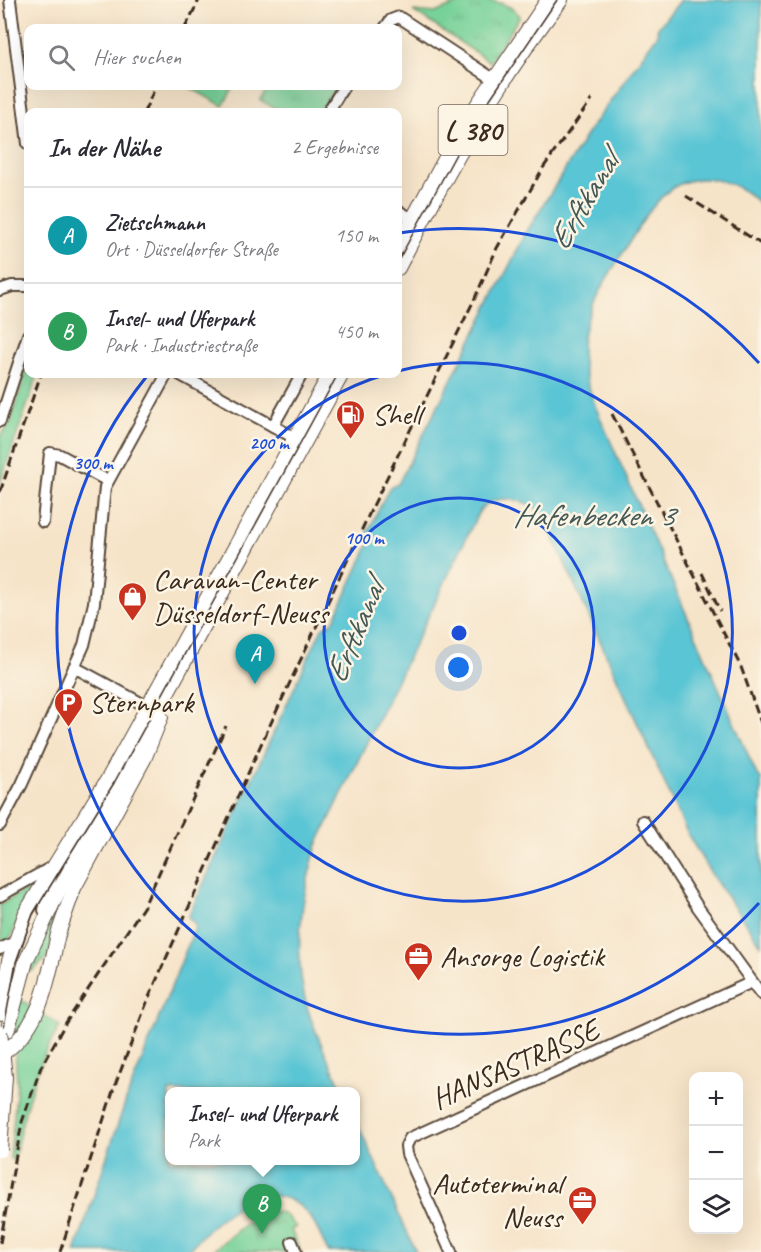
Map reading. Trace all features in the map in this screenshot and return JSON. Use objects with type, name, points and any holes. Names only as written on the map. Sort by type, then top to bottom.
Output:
[{"type":"main road","name":"L 380","points":[[402,240],[416,221],[496,82],[548,0]]},
{"type":"main road","name":"L 380","points":[[496,82],[561,0]]},
{"type":"main road","name":"L 380","points":[[402,258],[416,221]]},
{"type":"main road","points":[[0,1064],[15,997],[35,938],[299,441],[328,378]]},
{"type":"main road","points":[[0,1013],[2,979],[26,912],[52,867],[96,801],[299,441],[339,378]]},
{"type":"main road","points":[[0,1055],[17,1042],[35,1017],[66,911],[100,838],[152,741],[165,695]]},
{"type":"main road","points":[[0,1032],[5,1077],[0,1150]]},
{"type":"street","points":[[10,0],[24,112]]},
{"type":"street","points":[[389,24],[395,18],[403,20],[496,82]]},
{"type":"street","points":[[330,108],[342,90]]},
{"type":"street","points":[[402,213],[416,221]]},
{"type":"street","points":[[0,290],[12,286],[24,286]]},
{"type":"street","points":[[0,421],[24,347]]},
{"type":"street","points":[[0,825],[22,784],[84,645],[92,614],[101,508],[108,481],[165,378]]},
{"type":"street","points":[[186,378],[299,441]]},
{"type":"street","points":[[273,426],[300,378]]},
{"type":"street","points":[[43,522],[50,453],[60,455],[108,481]]},
{"type":"street","points":[[74,667],[148,707]]},
{"type":"street","points":[[642,820],[697,906],[761,994]]},
{"type":"street","points":[[0,896],[52,867],[83,845]]},
{"type":"street","points":[[35,938],[51,887],[52,867]]},
{"type":"street","points":[[0,949],[15,942]]},
{"type":"street","name":"HANSASTRASSE","points":[[451,1252],[407,1154],[406,1144],[410,1138],[752,982]]},
{"type":"green space","points":[[467,0],[503,4],[520,16],[490,62],[413,11],[435,13]]},
{"type":"green space","points":[[194,90],[232,90],[223,106]]},
{"type":"green space","points":[[266,90],[334,90],[322,108],[274,108],[260,100]]},
{"type":"green space","points":[[24,378],[37,378],[0,483],[0,437],[11,421]]},
{"type":"green space","points":[[30,887],[11,937],[2,944],[0,905]]},
{"type":"green space","points":[[55,910],[60,911],[48,957],[32,971],[29,968]]},
{"type":"green space","points":[[20,999],[60,1026],[36,1075],[21,1126],[14,1161],[10,1158],[17,1084],[14,1028]]},
{"type":"green space","points":[[273,1211],[283,1213],[296,1227],[291,1230],[301,1252],[211,1252],[255,1216]]},
{"type":"water","points":[[681,0],[761,0],[761,206],[740,189],[715,180],[688,181],[664,195],[642,222],[599,292],[586,325],[582,355],[596,408],[757,775],[761,778],[761,945],[713,877],[688,835],[543,515],[529,504],[520,501],[502,499],[493,501],[479,512],[317,845],[311,865],[300,927],[300,969],[308,1010],[341,1087],[165,1087],[165,1165],[360,1165],[360,1129],[416,1252],[328,1252],[309,1215],[290,1200],[274,1196],[257,1198],[225,1215],[187,1252],[75,1252],[126,1100],[196,925],[188,917],[322,628],[333,622],[369,544],[366,536],[389,488],[398,484],[527,231],[590,129],[658,34],[657,29]]},
{"type":"tram line","points":[[402,254],[469,130],[557,0]]},
{"type":"tram line","points":[[0,1049],[16,962],[33,914],[114,783],[336,378]]},
{"type":"railway","points":[[187,24],[199,0]]},
{"type":"railway","points":[[146,108],[154,90]]},
{"type":"railway","points":[[60,1252],[114,1088],[149,997],[262,742],[497,248],[543,168],[592,99]]},
{"type":"railway","points":[[686,196],[761,244]]},
{"type":"railway","points":[[0,492],[40,378]]},
{"type":"railway","points":[[612,414],[741,667],[761,723]]},
{"type":"railway","points":[[702,573],[720,611]]},
{"type":"railway","points":[[0,1243],[22,1122],[41,1067],[65,1024],[144,906],[226,726]]},
{"type":"place","name":"Shell","points":[[351,440]]},
{"type":"place","name":"Caravan-Center Düsseldorf-Neuss","points":[[132,622]]},
{"type":"place","name":"Zietschmann","points":[[255,684]]},
{"type":"place","name":"Sternpark","points":[[68,728]]},
{"type":"place","name":"Ansorge Logistik","points":[[419,982]]},
{"type":"place","name":"Autoterminal Neuss","points":[[583,1226]]},
{"type":"place","name":"Insel- und Uferpark","points":[[262,1234]]},
{"type":"water label","name":"Erftkanal","points":[[583,201]]},
{"type":"water label","name":"Hafenbecken 3","points":[[593,515]]},
{"type":"water label","name":"Erftkanal","points":[[354,632]]}]
